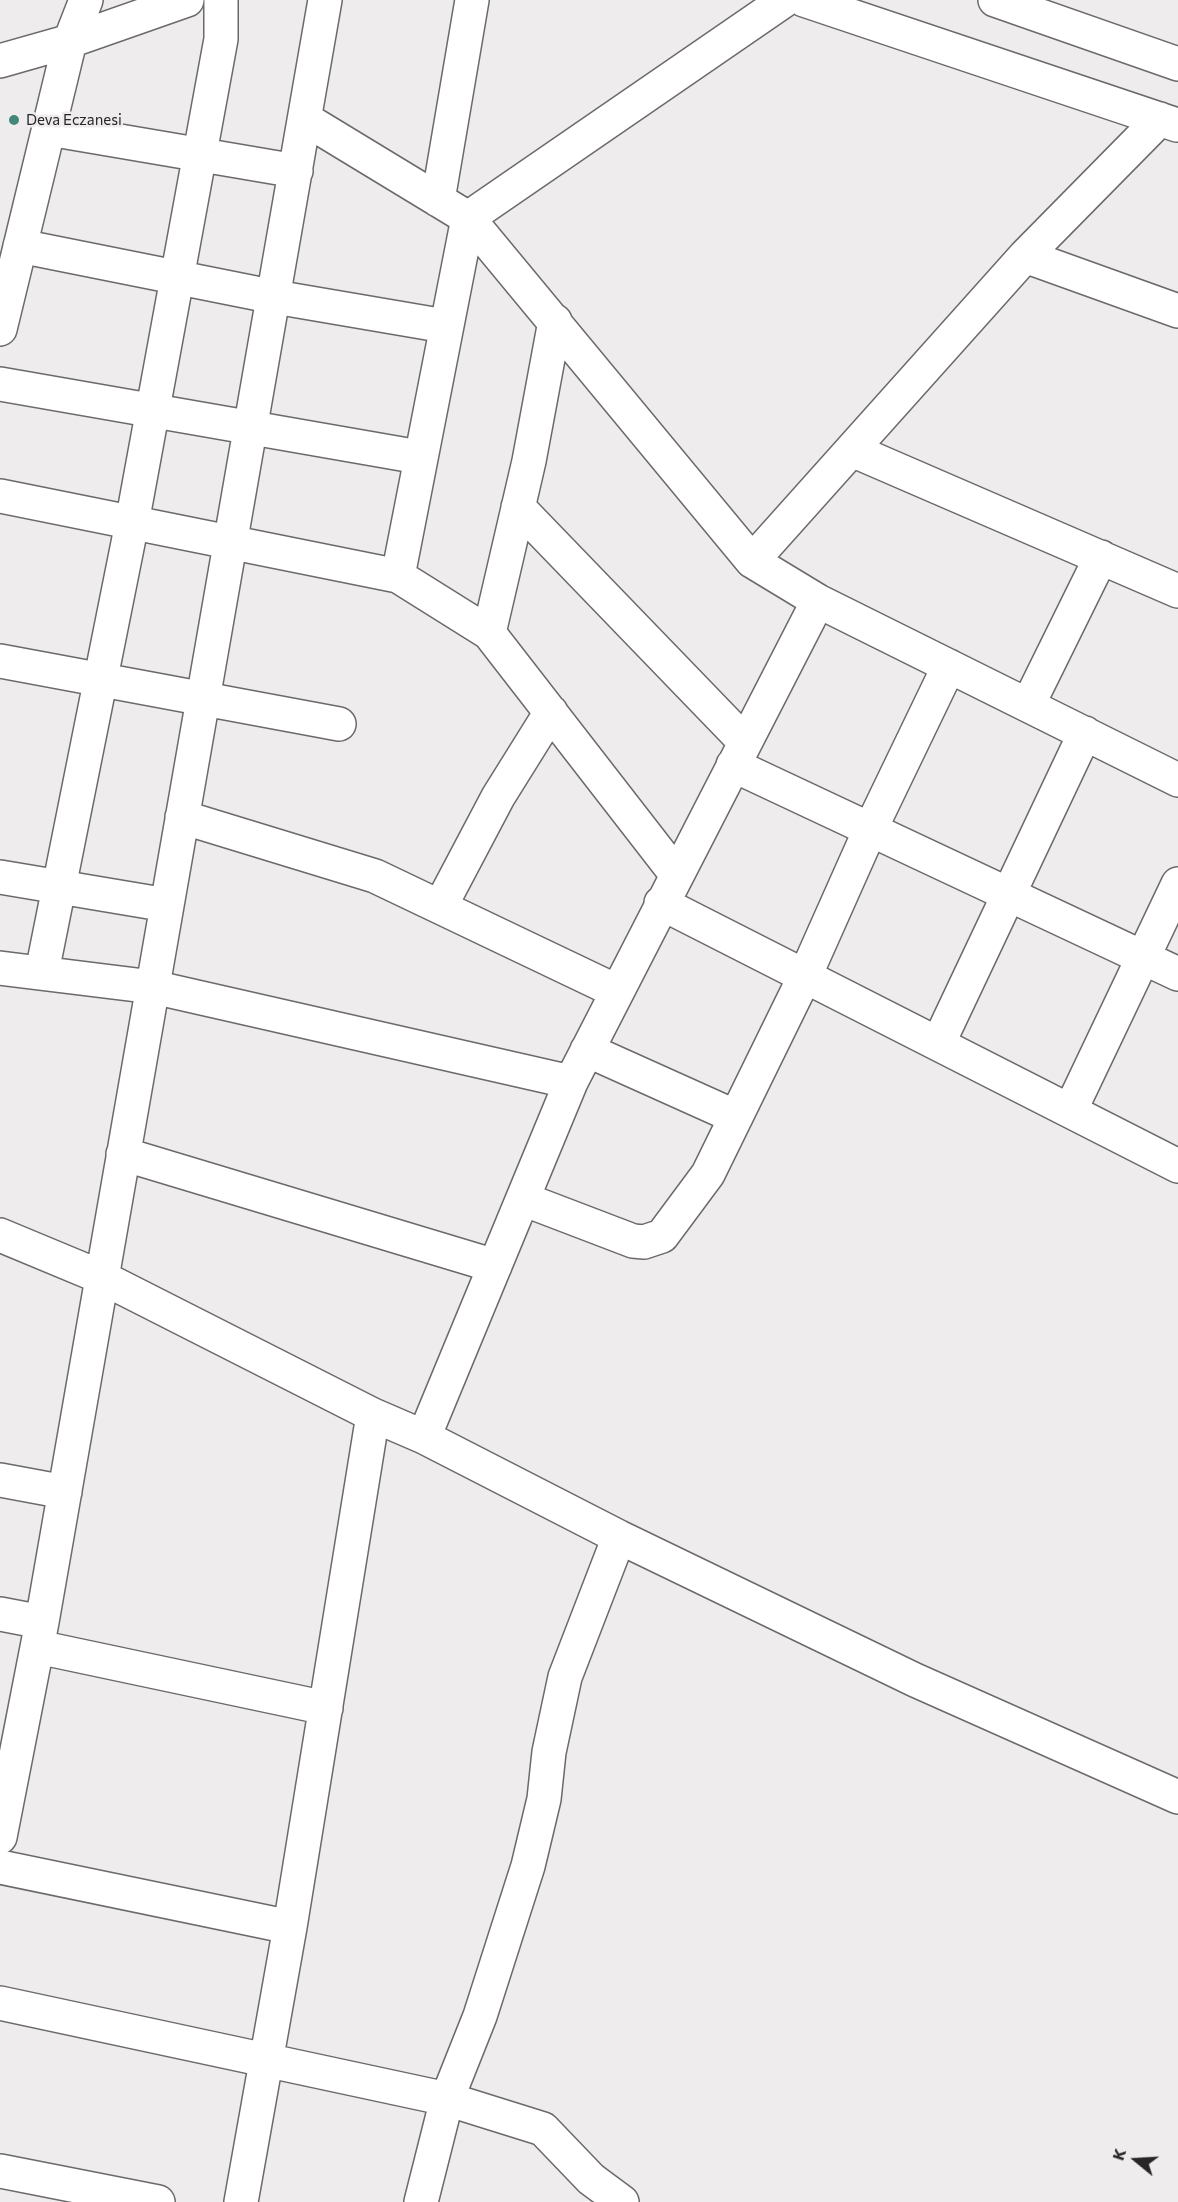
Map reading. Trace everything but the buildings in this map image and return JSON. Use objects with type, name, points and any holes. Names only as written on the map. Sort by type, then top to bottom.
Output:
[{"type":"street","points":[[0,329],[70,41],[86,0]]},
{"type":"street","points":[[0,61],[70,41],[187,0]]},
{"type":"street","points":[[42,972],[132,523],[221,39],[221,0]]},
{"type":"street","points":[[0,1837],[9,1750],[40,1635],[326,0]]},
{"type":"street","points":[[438,200],[472,0]]},
{"type":"street","points":[[398,576],[419,457],[468,218],[785,0]]},
{"type":"street","points":[[752,561],[1025,256],[1169,122],[804,0]]},
{"type":"street","points":[[995,0],[1178,64]]},
{"type":"street","points":[[305,119],[468,218],[752,561],[818,601],[1178,780]]},
{"type":"street","points":[[49,129],[296,171]]},
{"type":"street","points":[[20,246],[275,297],[445,326]]},
{"type":"street","points":[[1025,256],[1178,311]]},
{"type":"street","points":[[489,633],[518,507],[555,321]]},
{"type":"street","points":[[0,384],[252,430],[419,457]]},
{"type":"street","points":[[852,450],[1178,591]]},
{"type":"street","points":[[0,496],[398,576],[489,633],[676,874]]},
{"type":"street","points":[[518,507],[739,753],[870,830],[1178,974]]},
{"type":"street","points":[[1028,705],[1101,557]]},
{"type":"street","points":[[424,1437],[571,1082],[818,601]]},
{"type":"street","points":[[0,661],[339,724]]},
{"type":"street","points":[[523,1199],[633,1241],[654,1240],[662,1236],[708,1174],[805,976],[870,830],[949,666]]},
{"type":"street","points":[[440,907],[498,797],[551,712]]},
{"type":"street","points":[[938,1044],[1085,734]]},
{"type":"street","points":[[182,817],[375,876],[616,991]]},
{"type":"street","points":[[0,877],[167,905]]},
{"type":"street","points":[[1070,1111],[1178,884]]},
{"type":"street","points":[[661,903],[1178,1166]]},
{"type":"street","points":[[0,968],[153,987],[571,1082]]},
{"type":"street","points":[[587,1050],[736,1117]]},
{"type":"street","points":[[123,1154],[495,1266]]},
{"type":"street","points":[[0,1235],[101,1277],[373,1415],[424,1437],[619,1537],[915,1680],[1178,1797]]},
{"type":"street","points":[[241,2202],[290,1927],[373,1415]]},
{"type":"street","points":[[0,1480],[65,1492]]},
{"type":"street","points":[[421,2202],[447,2099],[480,2016],[509,1932],[544,1799],[549,1752],[565,1677],[619,1537]]},
{"type":"street","points":[[0,1614],[40,1635],[326,1708]]},
{"type":"street","points":[[0,1868],[290,1927]]},
{"type":"street","points":[[0,2003],[447,2099],[543,2130],[591,2179],[622,2202]]},
{"type":"street","points":[[0,2171],[158,2202]]},
{"type":"place","name":"Deva Eczanesi","points":[[14,120]]}]
